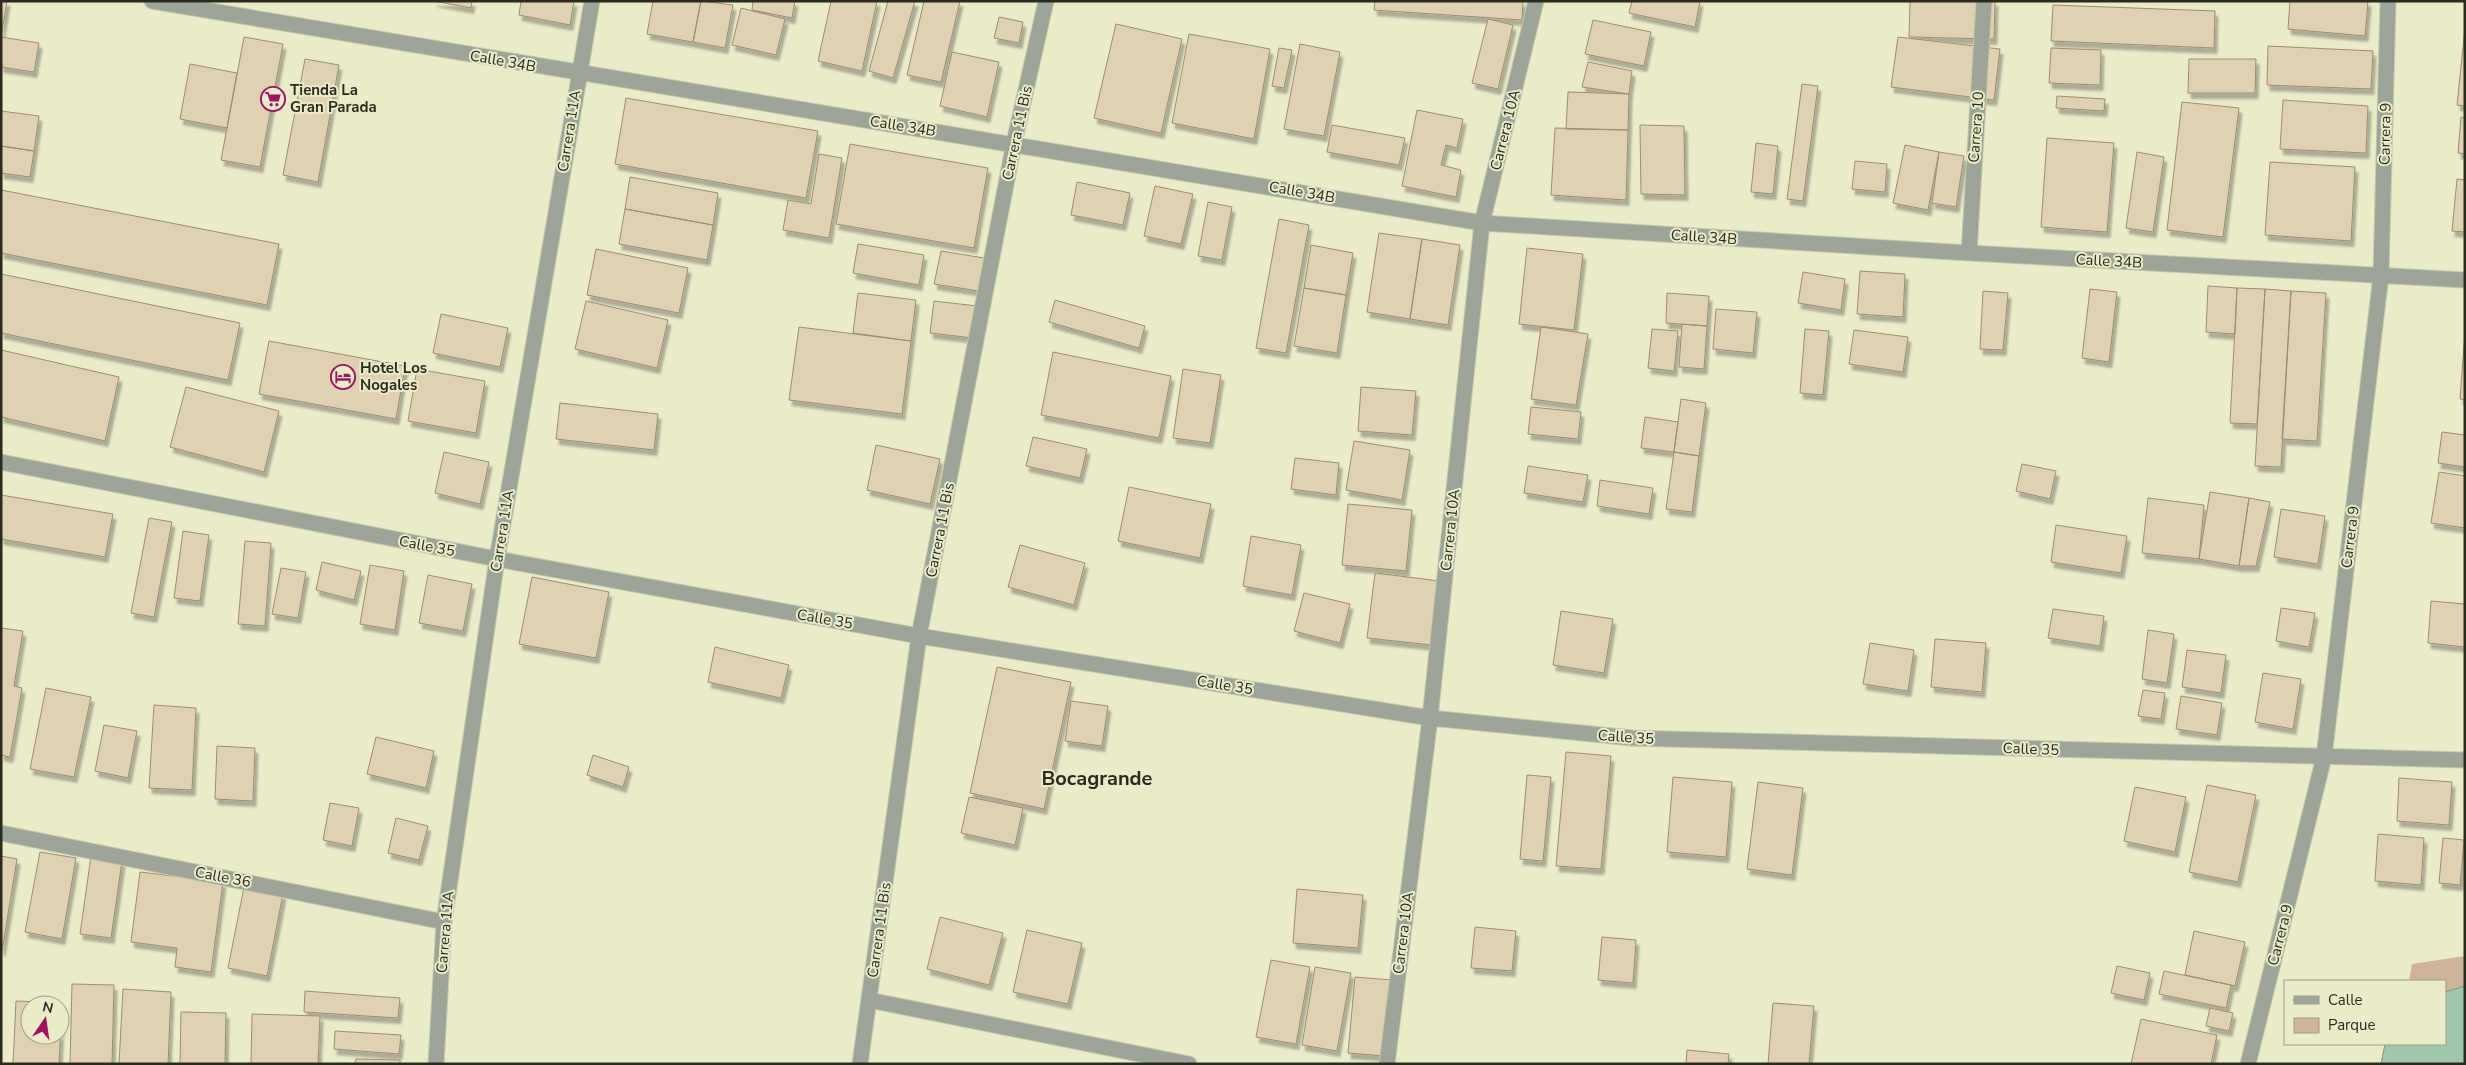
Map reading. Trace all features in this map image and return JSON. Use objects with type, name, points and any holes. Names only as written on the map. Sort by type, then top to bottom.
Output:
[{"type":"street","name":"Calle 34B","points":[[152,1],[578,74],[1014,143],[1482,223],[1969,253],[2465,280]]},
{"type":"street","name":"Carrera 11A","points":[[436,1064],[444,922],[498,559],[578,74],[592,1]]},
{"type":"street","name":"Carrera 11 Bis","points":[[860,1064],[919,636],[1014,143],[1046,1]]},
{"type":"street","name":"Carrera 10A","points":[[1387,1064],[1430,718],[1482,223],[1536,1]]},
{"type":"street","name":"Carrera 10","points":[[1969,253],[1984,1]]},
{"type":"street","name":"Carrera 9","points":[[2248,1064],[2324,757],[2381,275],[2388,1]]},
{"type":"street","name":"Calle 35","points":[[1,462],[498,559],[919,636],[1430,718],[1632,738],[2465,760]]},
{"type":"street","name":"Calle 36","points":[[1,833],[444,922]]},
{"type":"street","points":[[869,1000],[1189,1064]]},
{"type":"green space","points":[[2465,956],[2465,1064],[2394,1064],[2446,1045],[2446,980],[2409,980],[2412,964]]},
{"type":"shaded area","points":[[2465,986],[2465,1064],[2381,1064],[2385,1045],[2446,1045],[2446,992]]},
{"type":"building","points":[[1,1],[7,1],[1,37]]},
{"type":"building","points":[[434,1],[472,1],[471,8]]},
{"type":"building","points":[[521,1],[574,1],[570,25],[519,15]]},
{"type":"building","points":[[653,1],[701,1],[693,42],[647,34]]},
{"type":"building","points":[[701,1],[733,5],[725,48],[693,42]]},
{"type":"building","points":[[753,1],[795,1],[792,18],[752,10]]},
{"type":"building","points":[[831,1],[877,1],[862,71],[818,61]]},
{"type":"building","points":[[888,1],[915,1],[893,78],[869,71]]},
{"type":"building","points":[[924,1],[960,1],[941,82],[907,75]]},
{"type":"building","points":[[1375,1],[1523,1],[1522,20],[1374,10]]},
{"type":"building","points":[[1632,1],[1700,1],[1695,27],[1629,13]]},
{"type":"building","points":[[1910,1],[1995,1],[1994,39],[1909,37]]},
{"type":"building","points":[[2290,1],[2368,1],[2365,36],[2288,29]]},
{"type":"building","points":[[2053,5],[2215,11],[2214,48],[2051,41]]},
{"type":"building","points":[[741,8],[785,19],[776,55],[732,45]]},
{"type":"building","points":[[999,17],[1023,22],[1019,43],[994,38]]},
{"type":"building","points":[[1488,19],[1513,25],[1498,89],[1472,83]]},
{"type":"building","points":[[1593,20],[1651,32],[1644,66],[1585,54]]},
{"type":"building","points":[[1116,24],[1182,39],[1161,133],[1094,118]]},
{"type":"building","points":[[2465,28],[2465,106],[2457,105]]},
{"type":"building","points":[[1189,34],[1270,49],[1254,139],[1172,123]]},
{"type":"building","points":[[1,37],[39,43],[34,72],[1,67]]},
{"type":"building","points":[[244,37],[283,44],[260,167],[221,160]]},
{"type":"building","points":[[1898,37],[2000,49],[1994,100],[1891,87]]},
{"type":"building","points":[[1300,44],[1340,52],[1324,136],[1284,129]]},
{"type":"building","points":[[2268,46],[2373,51],[2371,89],[2267,85]]},
{"type":"building","points":[[1279,48],[1292,50],[1284,88],[1272,86]]},
{"type":"building","points":[[2051,48],[2101,50],[2100,85],[2049,83]]},
{"type":"building","points":[[952,52],[999,62],[987,117],[940,106]]},
{"type":"building","points":[[305,59],[339,65],[318,182],[283,175]]},
{"type":"building","points":[[2189,59],[2256,59],[2255,93],[2188,93]]},
{"type":"building","points":[[1588,62],[1632,71],[1629,94],[1582,87]]},
{"type":"building","points":[[190,64],[237,73],[227,128],[180,119]]},
{"type":"building","points":[[1802,84],[1818,86],[1803,201],[1787,199]]},
{"type":"building","points":[[1568,92],[1629,94],[1628,130],[1566,129]]},
{"type":"building","points":[[2057,96],[2105,99],[2104,111],[2056,108]]},
{"type":"building","points":[[626,98],[818,131],[806,198],[615,164]]},
{"type":"building","points":[[2283,100],[2368,106],[2366,153],[2280,149]]},
{"type":"building","points":[[2182,102],[2239,108],[2223,237],[2167,230]]},
{"type":"building","points":[[1417,110],[1463,119],[1457,148],[1446,145],[1441,165],[1461,170],[1456,197],[1402,186]]},
{"type":"building","points":[[1,111],[39,116],[34,151],[1,146]]},
{"type":"building","points":[[2461,117],[2465,118],[2465,154],[2458,153]]},
{"type":"building","points":[[1332,125],[1405,138],[1399,165],[1327,152]]},
{"type":"building","points":[[1640,125],[1684,126],[1685,195],[1641,194]]},
{"type":"building","points":[[1555,128],[1628,130],[1626,200],[1551,195]]},
{"type":"building","points":[[2047,138],[2114,143],[2107,232],[2041,227]]},
{"type":"building","points":[[1756,143],[1778,146],[1773,194],[1751,192]]},
{"type":"building","points":[[850,144],[988,168],[974,248],[836,224]]},
{"type":"building","points":[[1905,145],[1939,152],[1928,210],[1893,203]]},
{"type":"building","points":[[1,146],[34,151],[30,177],[1,173]]},
{"type":"building","points":[[1939,152],[1964,156],[1956,207],[1932,203]]},
{"type":"building","points":[[2137,152],[2164,157],[2153,232],[2126,228]]},
{"type":"building","points":[[819,154],[842,158],[829,238],[783,230],[788,200],[811,204]]},
{"type":"building","points":[[1855,161],[1887,164],[1885,192],[1852,189]]},
{"type":"building","points":[[2270,162],[2355,167],[2351,241],[2265,235]]},
{"type":"building","points":[[630,177],[718,193],[713,225],[625,209]]},
{"type":"building","points":[[2457,179],[2465,180],[2465,232],[2452,231]]},
{"type":"building","points":[[1077,182],[1130,193],[1123,225],[1071,215]]},
{"type":"building","points":[[1155,186],[1193,194],[1181,244],[1144,236]]},
{"type":"building","points":[[1,190],[279,244],[267,305],[1,253]]},
{"type":"building","points":[[1208,202],[1232,207],[1222,260],[1198,256]]},
{"type":"building","points":[[625,209],[713,225],[707,260],[619,244]]},
{"type":"building","points":[[1279,219],[1309,225],[1286,353],[1256,348]]},
{"type":"building","points":[[1379,233],[1422,239],[1410,319],[1367,312]]},
{"type":"building","points":[[1422,239],[1460,245],[1448,325],[1410,319]]},
{"type":"building","points":[[858,244],[924,255],[919,285],[853,273]]},
{"type":"building","points":[[1311,245],[1353,253],[1346,295],[1304,288]]},
{"type":"building","points":[[1527,248],[1583,254],[1574,330],[1519,324]]},
{"type":"building","points":[[596,249],[688,268],[679,313],[587,295]]},
{"type":"building","points":[[941,251],[984,258],[979,291],[934,284]]},
{"type":"building","points":[[1860,271],[1905,274],[1903,317],[1857,314]]},
{"type":"building","points":[[1803,272],[1845,279],[1841,310],[1798,303]]},
{"type":"building","points":[[1,274],[240,323],[228,380],[1,333]]},
{"type":"building","points":[[2208,286],[2237,288],[2235,334],[2206,332]]},
{"type":"building","points":[[1304,288],[1346,295],[1337,353],[1294,346]]},
{"type":"building","points":[[2237,288],[2265,289],[2257,424],[2230,423]]},
{"type":"building","points":[[2090,289],[2117,292],[2109,362],[2082,358]]},
{"type":"building","points":[[2265,289],[2291,291],[2281,467],[2255,466]]},
{"type":"building","points":[[1983,291],[2008,293],[2003,350],[1980,349]]},
{"type":"building","points":[[2291,291],[2326,293],[2317,441],[2282,439]]},
{"type":"building","points":[[858,293],[916,300],[911,341],[853,333]]},
{"type":"building","points":[[1667,293],[1709,296],[1707,326],[1666,323]]},
{"type":"building","points":[[1055,300],[1145,326],[1139,348],[1049,322]]},
{"type":"building","points":[[586,301],[668,320],[657,368],[575,349]]},
{"type":"building","points":[[934,301],[977,306],[973,338],[930,333]]},
{"type":"building","points":[[1716,309],[1757,312],[1753,353],[1713,349]]},
{"type":"building","points":[[441,314],[508,328],[500,367],[433,353]]},
{"type":"building","points":[[1682,324],[1707,326],[1704,369],[1679,367]]},
{"type":"building","points":[[799,327],[911,341],[902,414],[789,400]]},
{"type":"building","points":[[1541,327],[1588,334],[1576,405],[1531,399]]},
{"type":"building","points":[[1652,329],[1678,331],[1674,371],[1648,368]]},
{"type":"building","points":[[1805,329],[1829,331],[1823,395],[1800,393]]},
{"type":"building","points":[[1854,330],[1908,337],[1903,372],[1849,364]]},
{"type":"building","points":[[2465,332],[2465,400],[2460,399]]},
{"type":"building","points":[[269,341],[405,366],[396,419],[259,394]]},
{"type":"building","points":[[1,350],[119,377],[105,441],[1,417]]},
{"type":"building","points":[[1053,352],[1171,376],[1159,438],[1041,415]]},
{"type":"building","points":[[417,369],[485,381],[476,433],[408,421]]},
{"type":"building","points":[[1183,369],[1221,375],[1210,443],[1173,438]]},
{"type":"building","points":[[186,387],[279,411],[264,472],[170,447]]},
{"type":"building","points":[[1361,387],[1416,391],[1412,435],[1358,431]]},
{"type":"building","points":[[1681,399],[1706,403],[1699,456],[1674,452]]},
{"type":"building","points":[[560,403],[658,414],[654,450],[556,439]]},
{"type":"building","points":[[1531,407],[1581,412],[1578,439],[1528,434]]},
{"type":"building","points":[[1645,417],[1678,422],[1674,452],[1641,448]]},
{"type":"building","points":[[2442,432],[2465,435],[2465,467],[2438,463]]},
{"type":"building","points":[[1033,437],[1087,449],[1080,478],[1026,466]]},
{"type":"building","points":[[1354,441],[1410,450],[1402,500],[1346,490]]},
{"type":"building","points":[[876,445],[940,459],[930,504],[867,490]]},
{"type":"building","points":[[444,452],[489,462],[480,504],[435,493]]},
{"type":"building","points":[[1674,452],[1699,456],[1692,512],[1666,509]]},
{"type":"building","points":[[1295,458],[1339,463],[1336,495],[1291,489]]},
{"type":"building","points":[[2022,464],[2056,471],[2050,499],[2016,491]]},
{"type":"building","points":[[1528,466],[1588,475],[1583,502],[1524,493]]},
{"type":"building","points":[[2439,472],[2465,476],[2465,528],[2431,523]]},
{"type":"building","points":[[1600,480],[1653,488],[1649,514],[1597,506]]},
{"type":"building","points":[[1129,487],[1211,504],[1200,558],[1118,541]]},
{"type":"building","points":[[2210,492],[2249,498],[2239,566],[2199,559]]},
{"type":"building","points":[[1,495],[113,514],[105,557],[1,539]]},
{"type":"building","points":[[2148,498],[2204,505],[2199,559],[2142,553]]},
{"type":"building","points":[[2249,498],[2270,502],[2256,566],[2239,566]]},
{"type":"building","points":[[1348,504],[1412,510],[1406,571],[1342,565]]},
{"type":"building","points":[[2281,509],[2325,516],[2318,564],[2274,557]]},
{"type":"building","points":[[149,518],[172,522],[154,617],[131,613]]},
{"type":"building","points":[[2056,525],[2127,536],[2121,573],[2051,562]]},
{"type":"building","points":[[183,531],[209,535],[200,601],[174,598]]},
{"type":"building","points":[[1251,536],[1301,545],[1292,595],[1243,586]]},
{"type":"building","points":[[245,541],[271,543],[265,626],[238,624]]},
{"type":"building","points":[[1020,545],[1085,563],[1074,605],[1008,587]]},
{"type":"building","points":[[322,562],[361,571],[354,600],[316,590]]},
{"type":"building","points":[[370,565],[404,571],[395,630],[360,624]]},
{"type":"building","points":[[281,568],[306,572],[298,618],[272,614]]},
{"type":"building","points":[[1375,573],[1440,581],[1432,645],[1367,638]]},
{"type":"building","points":[[428,575],[472,584],[463,631],[419,623]]},
{"type":"building","points":[[532,577],[609,592],[596,658],[519,644]]},
{"type":"building","points":[[1304,593],[1350,604],[1340,643],[1294,631]]},
{"type":"building","points":[[2431,601],[2465,604],[2465,647],[2428,643]]},
{"type":"building","points":[[2281,608],[2315,613],[2309,647],[2276,641]]},
{"type":"building","points":[[2053,609],[2104,616],[2100,646],[2048,638]]},
{"type":"building","points":[[1561,611],[1613,619],[1604,673],[1553,665]]},
{"type":"building","points":[[1,628],[23,631],[14,686],[22,688],[10,757],[1,755]]},
{"type":"building","points":[[2148,630],[2174,634],[2167,683],[2142,679]]},
{"type":"building","points":[[1935,639],[1986,643],[1982,692],[1931,687]]},
{"type":"building","points":[[1870,643],[1914,650],[1908,691],[1863,684]]},
{"type":"building","points":[[715,647],[789,665],[781,698],[708,682]]},
{"type":"building","points":[[2187,650],[2226,655],[2221,693],[2182,687]]},
{"type":"building","points":[[997,667],[1071,682],[1044,809],[970,793]]},
{"type":"building","points":[[2263,673],[2301,679],[2293,729],[2255,722]]},
{"type":"building","points":[[46,688],[91,697],[74,777],[30,769]]},
{"type":"building","points":[[2143,690],[2165,693],[2161,719],[2138,716]]},
{"type":"building","points":[[2181,696],[2222,703],[2217,735],[2176,729]]},
{"type":"building","points":[[1071,701],[1108,706],[1102,746],[1065,741]]},
{"type":"building","points":[[154,705],[196,708],[192,790],[149,788]]},
{"type":"building","points":[[104,725],[137,731],[128,778],[95,771]]},
{"type":"building","points":[[376,737],[434,751],[426,788],[367,774]]},
{"type":"building","points":[[217,746],[255,748],[253,801],[215,799]]},
{"type":"building","points":[[1566,752],[1611,756],[1601,869],[1556,866]]},
{"type":"building","points":[[593,755],[629,767],[623,787],[587,775]]},
{"type":"building","points":[[1527,775],[1551,777],[1543,861],[1520,859]]},
{"type":"building","points":[[1673,777],[1732,782],[1726,857],[1667,852]]},
{"type":"building","points":[[2399,778],[2452,782],[2449,825],[2397,821]]},
{"type":"building","points":[[1758,782],[1803,788],[1792,875],[1747,869]]},
{"type":"building","points":[[2207,785],[2256,795],[2238,882],[2189,872]]},
{"type":"building","points":[[2135,787],[2186,797],[2175,852],[2124,841]]},
{"type":"building","points":[[969,797],[1023,808],[1015,845],[961,833]]},
{"type":"building","points":[[330,803],[359,808],[352,846],[323,840]]},
{"type":"building","points":[[396,818],[428,826],[419,860],[388,853]]},
{"type":"building","points":[[2378,834],[2424,838],[2421,885],[2375,881]]},
{"type":"building","points":[[2443,838],[2464,840],[2460,885],[2439,883]]},
{"type":"building","points":[[40,852],[76,858],[62,939],[25,932]]},
{"type":"building","points":[[1,856],[17,859],[2,951],[1,950]]},
{"type":"building","points":[[91,856],[122,861],[111,938],[80,934]]},
{"type":"building","points":[[140,872],[223,882],[211,972],[175,967],[177,948],[131,942]]},
{"type":"building","points":[[244,887],[283,894],[267,976],[228,968]]},
{"type":"building","points":[[1297,889],[1363,895],[1358,948],[1293,943]]},
{"type":"building","points":[[940,917],[1003,933],[989,985],[927,969]]},
{"type":"building","points":[[1475,927],[1516,931],[1512,971],[1471,968]]},
{"type":"building","points":[[1027,930],[1082,943],[1068,1004],[1013,992]]},
{"type":"building","points":[[2194,931],[2245,942],[2235,986],[2185,975]]},
{"type":"building","points":[[1602,937],[1636,940],[1633,983],[1598,980]]},
{"type":"building","points":[[1271,960],[1310,967],[1296,1044],[1256,1037]]},
{"type":"building","points":[[2117,966],[2150,973],[2144,1000],[2111,993]]},
{"type":"building","points":[[1315,967],[1351,973],[1337,1051],[1302,1045]]},
{"type":"building","points":[[2164,971],[2231,985],[2226,1008],[2159,994]]},
{"type":"building","points":[[1355,977],[1392,980],[1385,1056],[1348,1053]]},
{"type":"building","points":[[72,984],[114,985],[112,1064],[70,1064]]},
{"type":"building","points":[[123,989],[171,992],[168,1064],[119,1064]]},
{"type":"building","points":[[305,991],[400,998],[398,1018],[304,1012]]},
{"type":"building","points":[[16,1001],[20,1001],[20,1045],[60,1045],[59,1064],[13,1064]]},
{"type":"building","points":[[1773,1003],[1814,1006],[1809,1064],[1768,1064]]},
{"type":"building","points":[[2210,1008],[2233,1013],[2229,1031],[2206,1026]]},
{"type":"building","points":[[181,1012],[226,1013],[225,1064],[180,1064]]},
{"type":"building","points":[[252,1014],[320,1016],[318,1064],[251,1064]]},
{"type":"building","points":[[2141,1019],[2217,1035],[2211,1064],[2131,1064]]},
{"type":"building","points":[[335,1031],[401,1035],[399,1054],[334,1049]]},
{"type":"building","points":[[1687,1050],[1729,1054],[1728,1064],[1686,1064]]},
{"type":"building","points":[[356,1059],[400,1060],[400,1064],[355,1064]]},
{"type":"place","name":"Tienda La Gran Parada","points":[[273,99]]},
{"type":"place","name":"Hotel Los Nogales","points":[[343,377]]},
{"type":"district","name":"Bocagrande","points":[[1097,778]]}]
